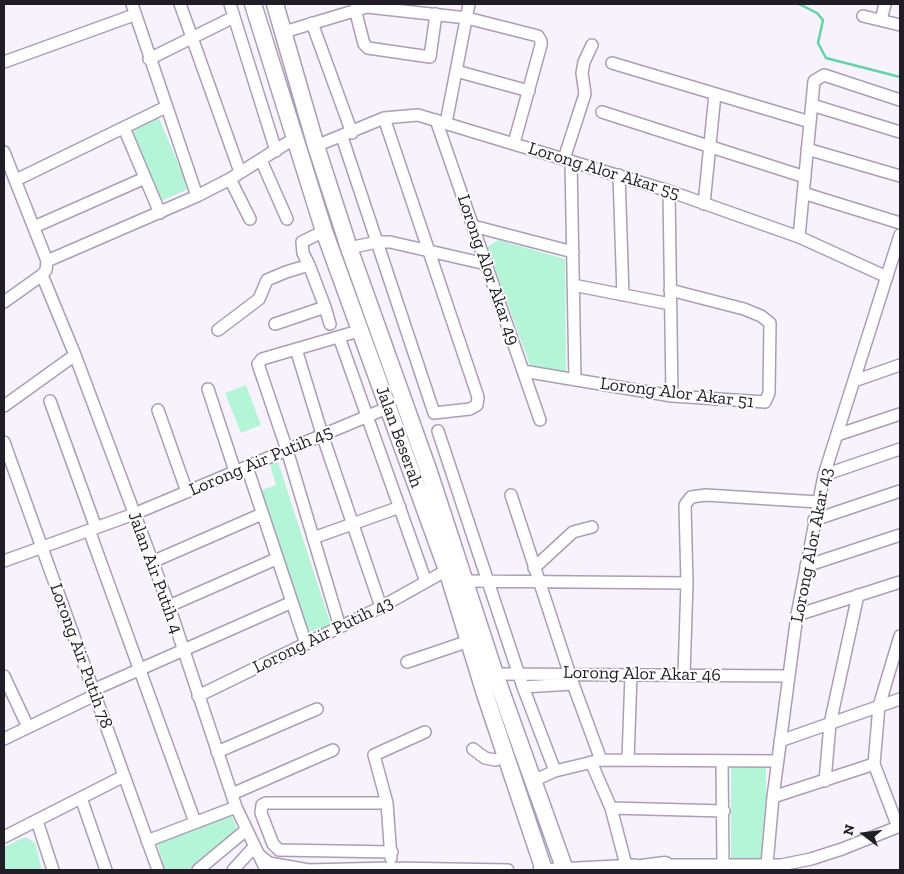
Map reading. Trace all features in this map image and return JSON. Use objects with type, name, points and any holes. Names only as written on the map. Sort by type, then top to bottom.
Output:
[{"type":"highway","name":"Jalan Beserah","points":[[253,4],[324,231],[362,330],[387,408],[447,570],[544,870]]},
{"type":"highway","name":"Jalan Beserah","points":[[275,4],[316,146],[349,248],[429,472],[495,674],[565,869]]},
{"type":"highway","points":[[626,868],[665,865]]},
{"type":"street","points":[[180,4],[250,219]]},
{"type":"street","points":[[230,4],[276,151]]},
{"type":"street","points":[[441,121],[456,71],[469,4]]},
{"type":"street","points":[[881,20],[885,4]]},
{"type":"street","points":[[284,32],[367,5],[466,18],[538,36],[541,45],[514,143]]},
{"type":"street","points":[[4,62],[133,9],[198,196]]},
{"type":"street","points":[[355,9],[364,44],[368,48],[430,57],[436,14]]},
{"type":"street","points":[[864,16],[900,25]]},
{"type":"street","points":[[149,58],[234,17]]},
{"type":"street","points":[[312,23],[347,135],[377,242],[434,413],[470,409],[477,405],[478,397],[384,118]]},
{"type":"street","points":[[575,380],[573,252],[568,160],[584,94],[584,62],[592,45]]},
{"type":"street","points":[[612,63],[810,122]]},
{"type":"street","points":[[456,71],[529,91]]},
{"type":"street","points":[[799,238],[814,81],[824,75],[900,100]]},
{"type":"street","points":[[704,204],[711,147],[714,94]]},
{"type":"street","points":[[812,105],[900,132]]},
{"type":"street","points":[[16,180],[166,107]]},
{"type":"street","points":[[602,112],[805,177]]},
{"type":"street","name":"Lorong Alor Akar 55","points":[[316,146],[347,135],[384,118],[418,115],[669,191],[799,238],[887,277]]},
{"type":"street","name":"Lorong Alor Akar 49","points":[[441,121],[473,226],[540,420]]},
{"type":"street","points":[[124,128],[160,213]]},
{"type":"street","points":[[48,260],[198,196],[295,138]]},
{"type":"street","points":[[808,149],[900,176]]},
{"type":"street","points":[[4,152],[48,260],[46,270],[42,275],[4,302]]},
{"type":"street","points":[[261,160],[286,219]]},
{"type":"street","points":[[619,176],[623,295]]},
{"type":"street","points":[[34,227],[145,178]]},
{"type":"street","points":[[669,191],[672,396]]},
{"type":"street","points":[[803,193],[900,223]]},
{"type":"street","points":[[473,226],[573,252]]},
{"type":"street","points":[[324,231],[302,242],[303,253],[310,265],[330,324]]},
{"type":"street","name":"Lorong Alor Akar 43","points":[[767,864],[773,797],[797,615],[814,520],[824,475],[900,235]]},
{"type":"street","points":[[349,248],[377,242],[390,242],[486,264]]},
{"type":"street","points":[[218,330],[259,298],[267,280],[310,265]]},
{"type":"street","name":"Jalan Air Putih 4","points":[[42,275],[169,606],[236,807],[266,870]]},
{"type":"street","points":[[573,286],[670,304]]},
{"type":"street","name":"Lorong Alor Akar 51","points":[[523,371],[672,396],[765,402],[769,393],[770,323],[761,316],[744,309],[670,290]]},
{"type":"street","points":[[275,324],[325,307]]},
{"type":"street","points":[[340,627],[287,450],[258,364],[262,359],[362,330]]},
{"type":"street","points":[[339,337],[369,416],[426,582]]},
{"type":"street","points":[[296,350],[322,434],[381,607]]},
{"type":"street","points":[[4,406],[74,355]]},
{"type":"street","points":[[854,380],[900,365]]},
{"type":"street","points":[[208,389],[262,514],[290,603],[306,644]]},
{"type":"street","points":[[50,401],[138,670],[196,822]]},
{"type":"street","name":"Lorong Air Putih 45","points":[[4,561],[134,514],[387,408]]},
{"type":"street","points":[[158,410],[187,492]]},
{"type":"street","points":[[837,434],[900,414]]},
{"type":"street","points":[[438,430],[518,674],[555,771]]},
{"type":"street","name":"Lorong Air Putih 78","points":[[4,442],[158,870]]},
{"type":"street","points":[[824,475],[900,449]]},
{"type":"street","points":[[429,472],[451,469]]},
{"type":"street","points":[[814,520],[900,492]]},
{"type":"street","points":[[511,495],[572,678],[611,808],[626,868],[537,870]]},
{"type":"street","points":[[684,675],[687,583],[685,504],[691,497],[706,495],[818,502]]},
{"type":"street","points":[[313,538],[400,507]]},
{"type":"street","points":[[152,562],[262,514]]},
{"type":"street","points":[[534,568],[573,532],[592,527]]},
{"type":"street","points":[[806,566],[900,535]]},
{"type":"street","points":[[169,606],[276,559]]},
{"type":"street","name":"Lorong Air Putih 43","points":[[198,696],[381,607],[447,570]]},
{"type":"street","points":[[465,581],[687,583]]},
{"type":"street","points":[[797,615],[900,582]]},
{"type":"street","points":[[825,781],[830,724],[858,596]]},
{"type":"street","points":[[4,739],[138,670],[290,603]]},
{"type":"street","points":[[665,865],[767,864],[792,867],[899,827],[874,764],[879,706],[900,636]]},
{"type":"street","points":[[407,662],[469,641]]},
{"type":"street","name":"Lorong Alor Akar 46","points":[[495,674],[572,678],[631,675],[789,676]]},
{"type":"street","points":[[628,760],[631,675]]},
{"type":"street","points":[[523,687],[572,678]]},
{"type":"street","points":[[5,683],[28,727]]},
{"type":"street","points":[[780,741],[900,699]]},
{"type":"street","points":[[217,752],[317,709]]},
{"type":"street","points":[[391,868],[392,852],[387,803],[374,754],[425,732]]},
{"type":"street","points":[[473,749],[485,758],[495,760],[506,756]]},
{"type":"street","points":[[232,794],[333,750]]},
{"type":"street","points":[[533,782],[555,771],[596,761],[778,761]]},
{"type":"street","points":[[722,762],[724,811],[723,864]]},
{"type":"street","points":[[773,797],[874,764]]},
{"type":"street","points":[[4,837],[124,776]]},
{"type":"street","points":[[81,798],[106,870]]},
{"type":"street","points":[[387,803],[266,802],[262,805],[261,813],[273,844],[279,850],[392,852]]},
{"type":"street","points":[[147,841],[236,807]]},
{"type":"street","points":[[611,808],[724,811]]},
{"type":"street","points":[[37,821],[53,870]]},
{"type":"street","points":[[198,870],[246,830]]},
{"type":"street","points":[[256,850],[270,862],[308,870],[391,868],[508,870]]},
{"type":"street","points":[[233,870],[256,850]]},
{"type":"street","points":[[256,850],[257,870]]},
{"type":"green space","points":[[159,118],[189,189],[161,201],[131,130]]},
{"type":"green space","points":[[498,240],[565,259],[566,372],[530,365],[487,247]]},
{"type":"green space","points":[[246,385],[261,425],[241,433],[225,393]]},
{"type":"green space","points":[[278,462],[331,625],[305,633],[259,491],[276,485],[270,465]]},
{"type":"green space","points":[[731,767],[766,767],[766,858],[731,858]]},
{"type":"green space","points":[[230,812],[237,829],[188,870],[165,870],[157,843]]},
{"type":"green space","points":[[25,837],[35,843],[42,870],[4,870],[4,847]]},
{"type":"waterway","points":[[799,4],[817,13],[823,20],[818,43],[826,58],[900,77]]}]
